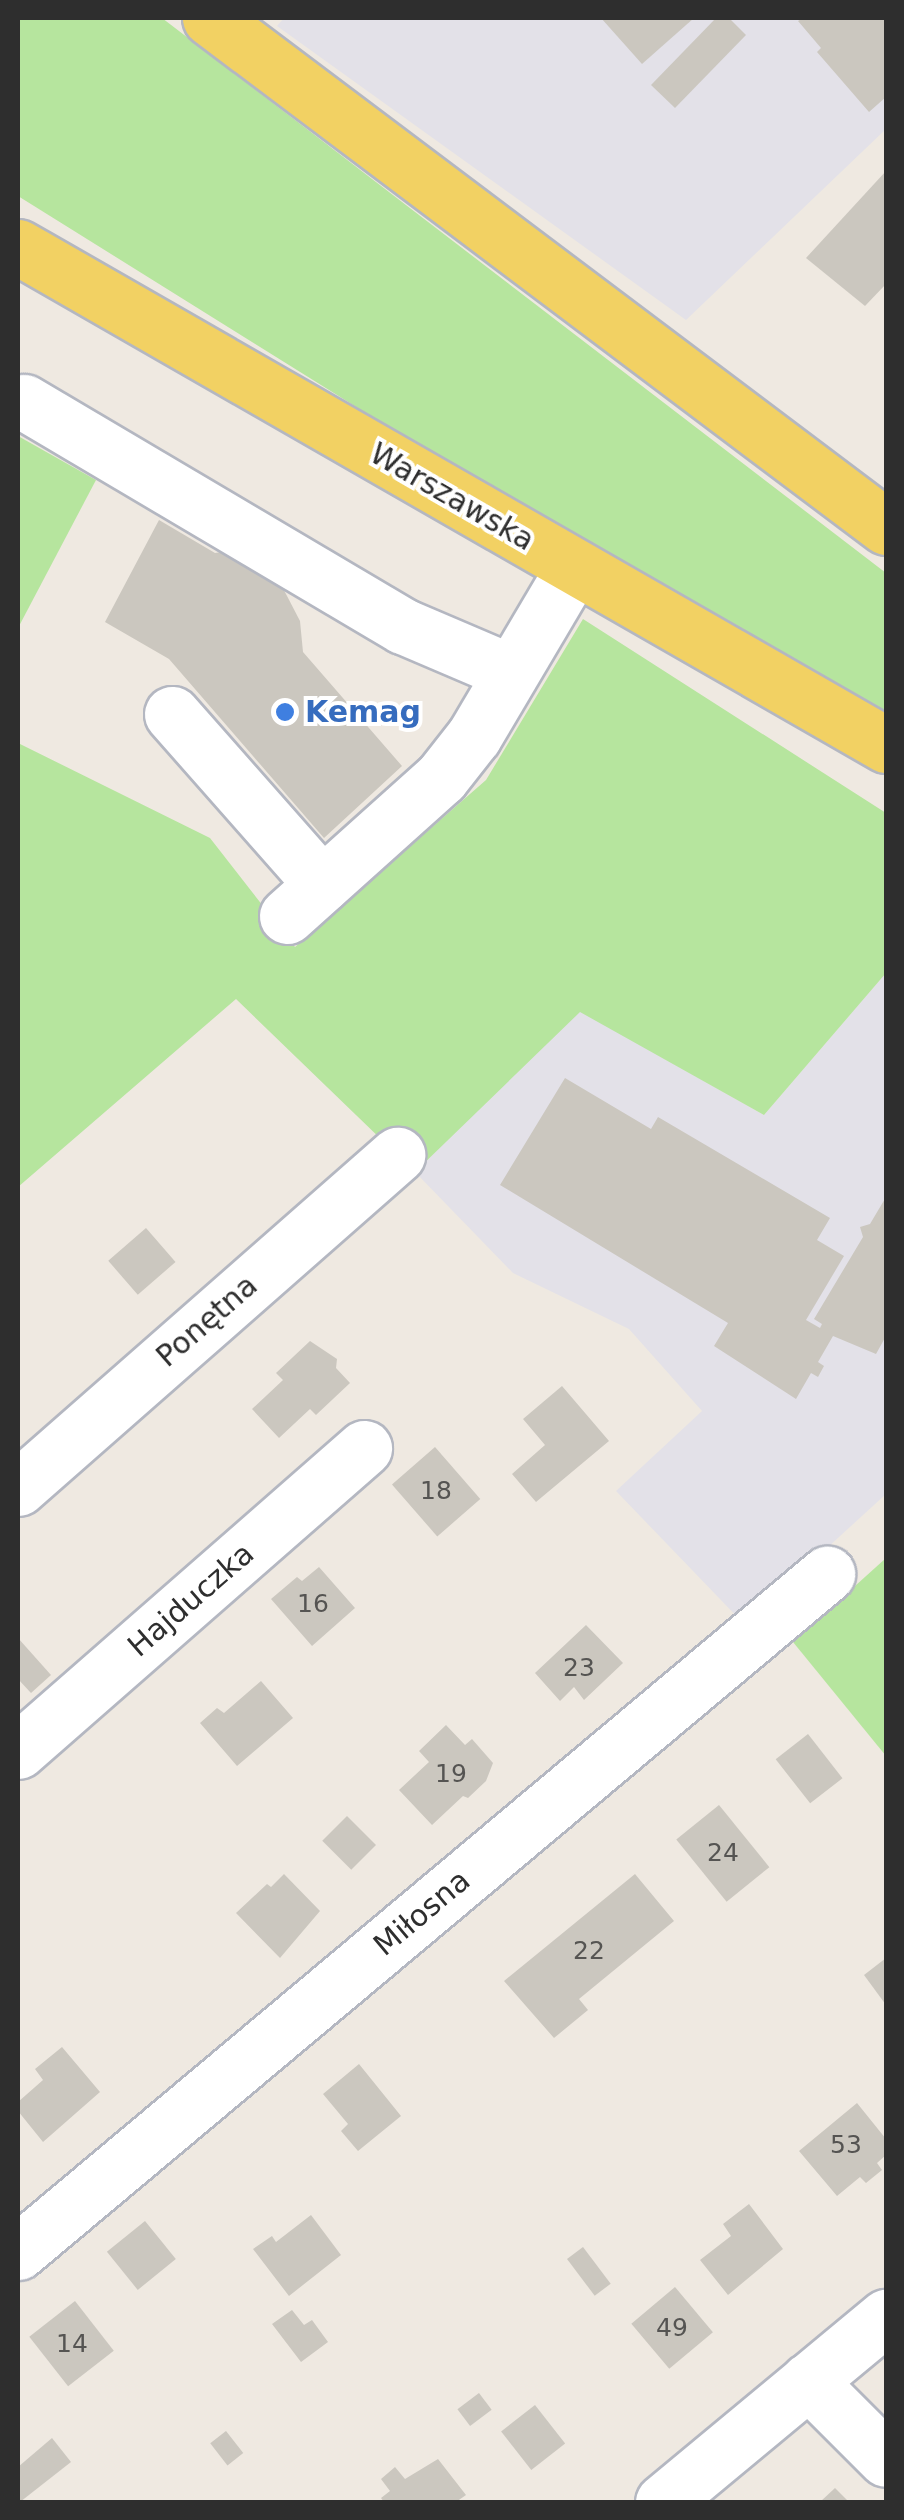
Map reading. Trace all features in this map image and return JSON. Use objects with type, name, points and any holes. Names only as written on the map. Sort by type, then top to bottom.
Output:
[{"type":"main road","points":[[210,18],[886,527]]},
{"type":"main road","name":"Warszawska","points":[[18,247],[886,745]]},
{"type":"street","points":[[24,402],[402,626],[511,672]]},
{"type":"street","points":[[172,714],[304,900],[441,778],[474,736],[574,567]]},
{"type":"street","name":"Ponętna","points":[[18,1488],[397,1155]]},
{"type":"street","name":"Hajduczka","points":[[18,1751],[364,1448]]},
{"type":"street","name":"Miłosna","points":[[18,2252],[827,1574]]},
{"type":"street","points":[[664,2502],[886,2317]]},
{"type":"street","points":[[808,2381],[886,2459]]},
{"type":"shaded area","points":[[284,18],[886,18],[886,129],[686,320],[277,26]]},
{"type":"shaded area","points":[[886,973],[886,1494],[744,1624],[616,1491],[702,1411],[629,1329],[513,1273],[415,1172],[580,1011],[764,1115]]},
{"type":"green space","points":[[18,18],[162,18],[886,573],[886,719],[793,666],[746,631],[390,428],[18,196]]},
{"type":"green space","points":[[18,436],[96,480],[18,628]]},
{"type":"green space","points":[[583,619],[886,813],[886,973],[764,1115],[580,1012],[415,1172],[236,999],[18,1187],[18,743],[210,838],[295,947],[486,780]]},
{"type":"green space","points":[[886,1558],[886,1756],[793,1642]]},
{"type":"building","points":[[601,18],[694,18],[642,64]]},
{"type":"building","points":[[716,18],[729,18],[746,35],[675,108],[651,85]]},
{"type":"building","points":[[886,18],[886,97],[869,112],[817,52],[821,48],[798,21]]},
{"type":"building","points":[[886,171],[886,284],[865,306],[806,258]]},
{"type":"building","name":"Kemag","points":[[159,520],[215,553],[229,551],[273,569],[300,621],[303,652],[402,766],[324,838],[169,659],[105,622]]},
{"type":"building","points":[[565,1078],[651,1129],[658,1117],[830,1218],[817,1240],[844,1256],[806,1320],[820,1328],[822,1324],[814,1319],[863,1237],[860,1227],[870,1224],[886,1197],[886,1336],[876,1354],[833,1336],[818,1362],[824,1366],[818,1377],[811,1373],[796,1399],[714,1346],[728,1323],[500,1185]]},
{"type":"building","points":[[146,1228],[176,1262],[138,1295],[108,1261]]},
{"type":"building","points":[[310,1341],[337,1359],[336,1368],[350,1383],[316,1415],[310,1409],[279,1438],[252,1409],[283,1380],[276,1373]]},
{"type":"building","points":[[562,1386],[609,1441],[536,1502],[512,1474],[545,1445],[523,1419]]},
{"type":"building","points":[[435,1447],[480,1499],[437,1536],[392,1484]]},
{"type":"building","points":[[319,1567],[355,1608],[312,1646],[271,1599],[297,1577],[302,1581]]},
{"type":"building","points":[[586,1625],[623,1663],[584,1700],[574,1687],[560,1701],[535,1673]]},
{"type":"building","points":[[18,1638],[51,1675],[31,1693],[18,1679]]},
{"type":"building","points":[[261,1681],[293,1718],[237,1766],[200,1723],[217,1708],[224,1713]]},
{"type":"building","points":[[446,1725],[465,1745],[472,1739],[493,1763],[486,1781],[432,1825],[399,1790],[429,1762],[419,1751]]},
{"type":"building","points":[[808,1734],[842,1778],[810,1803],[776,1759]]},
{"type":"building","points":[[719,1805],[769,1867],[727,1902],[676,1840]]},
{"type":"building","points":[[347,1816],[376,1845],[351,1870],[322,1841]]},
{"type":"building","points":[[284,1874],[320,1911],[280,1958],[236,1913]]},
{"type":"building","points":[[635,1874],[674,1921],[579,1999],[588,2010],[554,2038],[504,1981]]},
{"type":"building","points":[[886,1958],[886,2005],[864,1975]]},
{"type":"building","points":[[62,2047],[100,2092],[43,2142],[18,2111],[18,2102],[43,2080],[35,2069]]},
{"type":"building","points":[[359,2064],[401,2116],[358,2151],[341,2131],[348,2124],[323,2094]]},
{"type":"building","points":[[857,2103],[886,2139],[886,2155],[877,2163],[882,2170],[866,2183],[860,2177],[837,2196],[799,2151]]},
{"type":"building","points":[[749,2204],[783,2249],[728,2295],[700,2260],[731,2236],[723,2224]]},
{"type":"building","points":[[311,2215],[341,2255],[289,2296],[253,2249],[272,2236],[276,2242]]},
{"type":"building","points":[[145,2221],[176,2259],[138,2290],[107,2252]]},
{"type":"building","points":[[583,2247],[611,2284],[595,2296],[567,2259]]},
{"type":"building","points":[[675,2287],[713,2332],[669,2369],[631,2324]]},
{"type":"building","points":[[75,2301],[114,2351],[68,2386],[29,2337]]},
{"type":"building","points":[[292,2310],[304,2325],[312,2320],[328,2342],[301,2362],[272,2324]]},
{"type":"building","points":[[479,2393],[492,2410],[470,2426],[457,2409]]},
{"type":"building","points":[[535,2405],[565,2444],[531,2470],[501,2431]]},
{"type":"building","points":[[226,2431],[243,2453],[227,2465],[210,2443]]},
{"type":"building","points":[[52,2438],[71,2462],[20,2502],[18,2467]]},
{"type":"building","points":[[438,2459],[466,2495],[456,2502],[384,2502],[381,2498],[390,2491],[381,2479],[395,2467],[405,2479]]},
{"type":"building","points":[[835,2488],[849,2502],[820,2502]]},
{"type":"place","name":"Kemag","points":[[285,712]]}]
